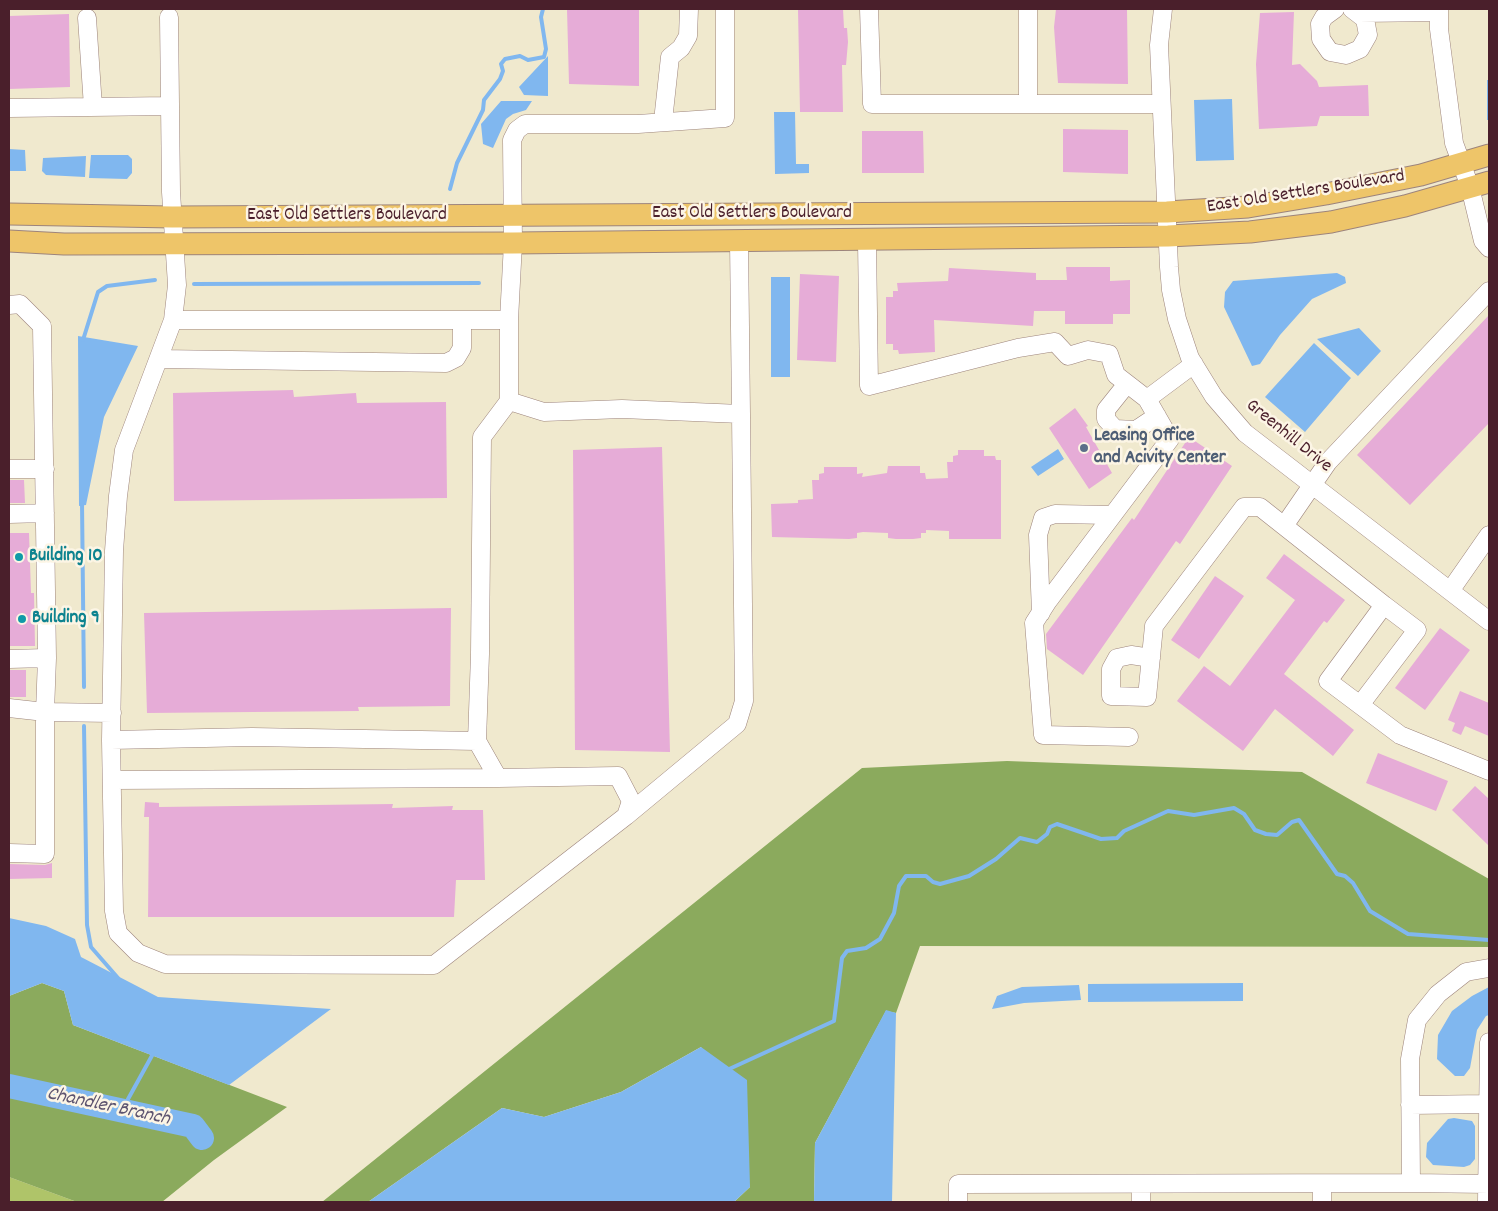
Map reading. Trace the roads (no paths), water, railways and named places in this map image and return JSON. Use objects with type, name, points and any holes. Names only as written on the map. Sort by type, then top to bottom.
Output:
[{"type":"main road","name":"East Old Settlers Boulevard","points":[[9,214],[172,217],[1168,212],[1248,206],[1326,194],[1421,175],[1489,154]]},
{"type":"main road","name":"East Old Settlers Boulevard","points":[[9,241],[64,244],[513,243],[1168,236],[1250,232],[1331,222],[1405,206],[1480,185]]},
{"type":"street","points":[[663,121],[670,58],[681,48],[688,36],[689,9]]},
{"type":"street","points":[[498,778],[477,741],[480,654],[482,437],[510,401],[509,320],[513,243],[512,140],[517,130],[525,124],[638,124],[724,118],[725,9]]},
{"type":"street","points":[[869,9],[872,104],[1162,104]]},
{"type":"street","points":[[1028,9],[1028,104]]},
{"type":"street","name":"Greenhill Drive","points":[[1163,9],[1159,45],[1171,290],[1182,336],[1194,364],[1214,398],[1245,433],[1489,621]]},
{"type":"street","points":[[1335,9],[1324,17],[1319,31],[1324,46],[1338,55],[1354,53],[1365,42],[1367,27],[1357,10]]},
{"type":"street","points":[[1357,10],[1439,11],[1439,29],[1454,143],[1463,163],[1480,185],[1483,241],[1489,248]]},
{"type":"street","points":[[169,17],[172,217],[177,285],[173,320],[124,450],[114,551],[111,740],[114,910],[118,933],[138,953],[165,964],[434,965],[626,816],[737,724],[744,702],[739,241]]},
{"type":"street","points":[[87,18],[93,107]]},
{"type":"street","points":[[9,108],[170,106]]},
{"type":"street","points":[[867,240],[869,386],[1018,348],[1055,342],[1068,356],[1088,350],[1109,354],[1116,375],[1126,385],[1147,400],[1170,439],[1034,623],[1043,735],[1129,737]]},
{"type":"street","points":[[1284,526],[1311,484],[1328,462],[1489,291]]},
{"type":"street","points":[[9,305],[20,304],[42,326],[47,658],[45,854],[9,852]]},
{"type":"street","points":[[173,320],[509,320]]},
{"type":"street","points":[[159,359],[446,363],[456,358],[462,348],[462,320]]},
{"type":"street","points":[[1147,400],[1194,364]]},
{"type":"street","points":[[1126,385],[1106,410],[1106,418],[1115,429],[1136,430],[1157,416]]},
{"type":"street","points":[[510,401],[544,412],[622,409],[741,414]]},
{"type":"street","points":[[9,469],[44,469]]},
{"type":"street","points":[[1151,658],[1154,626],[1244,508],[1260,508],[1417,630],[1360,705]]},
{"type":"street","points":[[9,514],[45,513]]},
{"type":"street","points":[[1041,612],[1038,535],[1043,518],[1055,514],[1112,516]]},
{"type":"street","points":[[1450,591],[1489,535]]},
{"type":"street","points":[[1384,605],[1328,681],[1400,735],[1489,772]]},
{"type":"street","points":[[9,659],[47,658]]},
{"type":"street","points":[[9,708],[45,712],[112,713]]},
{"type":"street","points":[[111,740],[252,737],[477,741]]},
{"type":"street","points":[[112,780],[618,776],[631,801],[626,816]]},
{"type":"street","points":[[1411,1183],[1410,1059],[1417,1020],[1438,994],[1466,972],[1489,968]]},
{"type":"street","points":[[1487,1202],[1489,1042]]},
{"type":"street","points":[[1410,1105],[1487,1104]]},
{"type":"street","points":[[958,1202],[958,1184],[1141,1194],[1322,1184],[1488,1184]]},
{"type":"street","points":[[1322,1184],[1322,1202]]},
{"type":"water","points":[[548,56],[548,96],[524,95],[519,87]]},
{"type":"water","points":[[1487,80],[1489,80],[1489,120],[1487,120]]},
{"type":"water","points":[[1232,99],[1234,160],[1196,161],[1194,100]]},
{"type":"water","points":[[501,101],[532,101],[526,110],[513,114],[506,119],[493,148],[483,144],[481,124]]},
{"type":"water","points":[[774,112],[795,112],[796,164],[809,164],[809,173],[775,174]]},
{"type":"water","points":[[9,149],[25,150],[26,171],[9,171]]},
{"type":"water","points":[[91,155],[128,155],[132,159],[132,173],[127,179],[89,178]]},
{"type":"water","points":[[86,156],[85,177],[46,175],[42,171],[43,158]]},
{"type":"water","points":[[1337,273],[1345,277],[1346,283],[1312,299],[1280,335],[1260,364],[1252,366],[1224,307],[1225,292],[1233,281]]},
{"type":"water","points":[[771,277],[790,277],[790,377],[771,377]]},
{"type":"water","points":[[1359,328],[1381,351],[1358,376],[1317,339]]},
{"type":"water","points":[[78,336],[138,346],[104,417],[86,505],[79,506]]},
{"type":"water","points":[[1314,343],[1351,378],[1305,432],[1265,397]]},
{"type":"water","points":[[1058,449],[1064,459],[1038,476],[1031,467]]},
{"type":"water","points":[[9,918],[46,926],[75,939],[81,957],[158,997],[331,1009],[229,1085],[73,1025],[64,991],[42,983],[9,996]]},
{"type":"water","points":[[1243,983],[1243,1001],[1088,1002],[1088,984]]},
{"type":"water","points":[[1079,985],[1081,1000],[1024,1003],[992,1009],[997,996],[1022,987]]},
{"type":"water","points":[[1489,987],[1489,1015],[1486,1016],[1477,1030],[1470,1068],[1464,1076],[1455,1076],[1437,1059],[1438,1035],[1452,1011],[1472,996]]},
{"type":"water","points":[[886,1010],[896,1013],[892,1202],[814,1202],[815,1143]]},
{"type":"water","points":[[701,1047],[747,1080],[750,1187],[734,1202],[368,1202],[502,1108],[544,1117],[621,1092]]},
{"type":"water","points":[[1448,1119],[1472,1121],[1475,1126],[1475,1159],[1470,1165],[1464,1167],[1433,1165],[1426,1157],[1427,1143]]},
{"type":"waterway","points":[[450,189],[457,163],[483,110],[484,100],[500,79],[503,71],[501,64],[505,59],[520,56],[528,60],[544,57],[546,49],[541,17],[543,9]]},
{"type":"waterway","points":[[83,340],[98,292],[107,286],[155,280]]},
{"type":"waterway","points":[[194,284],[479,283]]},
{"type":"waterway","points":[[82,502],[84,687]]},
{"type":"waterway","points":[[84,726],[87,925],[91,947],[118,978]]},
{"type":"waterway","points":[[727,1070],[834,1021],[842,958],[847,951],[866,948],[880,939],[894,913],[899,886],[906,876],[926,876],[933,882],[940,884],[969,876],[996,859],[1020,838],[1037,842],[1047,834],[1050,827],[1057,824],[1101,839],[1117,838],[1124,831],[1168,811],[1194,815],[1234,808],[1244,814],[1255,830],[1277,835],[1292,822],[1299,820],[1337,874],[1345,876],[1353,883],[1370,911],[1408,934],[1489,940]]},
{"type":"waterway","points":[[122,1110],[154,1052]]},
{"type":"waterway","name":"Chandler Branch","points":[[9,1086],[193,1126],[202,1138]]},
{"type":"place","name":"Leasing Office and Acivity Center","points":[[1084,448]]},
{"type":"place","name":"Building 10","points":[[19,557]]},
{"type":"place","name":"Building 9","points":[[22,619]]}]
